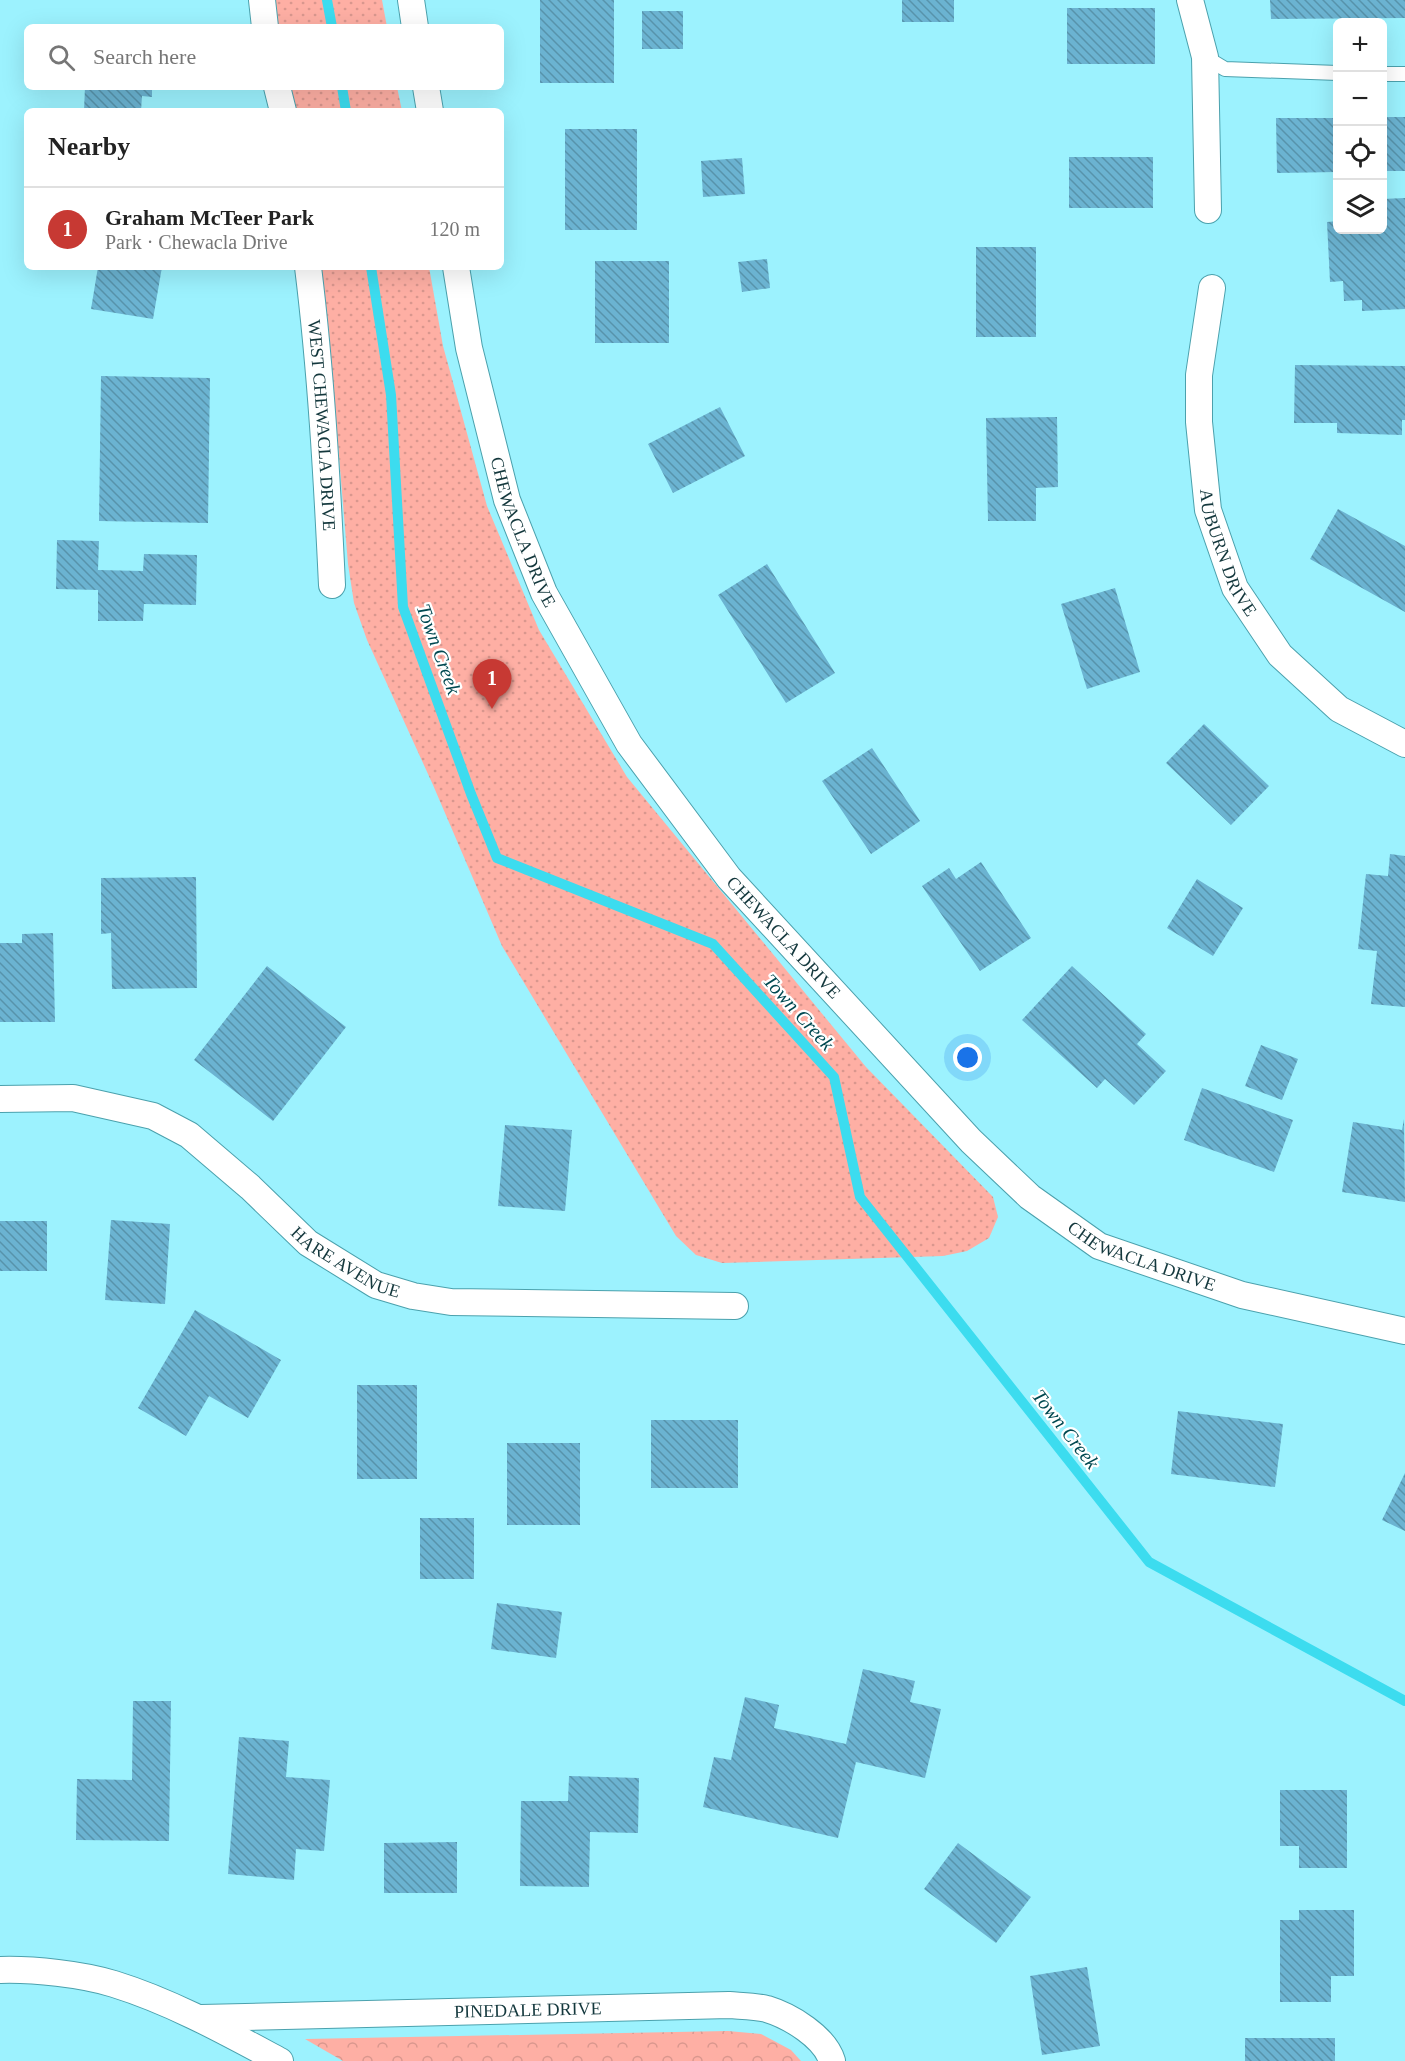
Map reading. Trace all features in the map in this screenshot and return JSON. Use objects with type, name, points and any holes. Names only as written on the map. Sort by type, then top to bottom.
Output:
[{"type":"street","points":[[262,0],[265,24]]},
{"type":"street","points":[[411,0],[415,24]]},
{"type":"street","points":[[1190,0],[1205,57],[1208,210]]},
{"type":"street","points":[[279,90],[282,108]]},
{"type":"street","points":[[426,90],[430,108]]},
{"type":"street","name":"WEST CHEWACLA DRIVE","points":[[308,270],[324,433],[332,585]]},
{"type":"street","name":"CHEWACLA DRIVE","points":[[456,270],[469,348],[507,500],[544,593],[629,744],[729,878],[972,1141],[1030,1197],[1099,1246],[1242,1295],[1405,1331]]},
{"type":"street","name":"AUBURN DRIVE","points":[[1212,288],[1199,375],[1199,422],[1208,510],[1235,588],[1280,655],[1340,709],[1405,744]]},
{"type":"street","name":"HARE AVENUE","points":[[0,1099],[73,1098],[153,1116],[189,1135],[250,1187],[308,1243],[376,1285],[413,1296],[451,1302],[735,1306]]},
{"type":"street","name":"PINEDALE DRIVE","points":[[0,1970],[70,1975],[112,1983],[201,2018],[280,2061]]},
{"type":"street","name":"PINEDALE DRIVE","points":[[201,2018],[729,2005],[766,2009],[802,2025],[830,2053],[832,2061]]},
{"type":"lane","points":[[1205,57],[1225,69],[1333,73]]},
{"type":"lane","points":[[1387,74],[1405,74]]},
{"type":"green space","points":[[273,0],[382,0],[386,24],[276,24]]},
{"type":"green space","points":[[291,90],[398,90],[401,108],[295,108]]},
{"type":"green space","points":[[321,270],[430,270],[443,346],[487,506],[539,630],[627,777],[866,1067],[993,1197],[998,1217],[989,1238],[967,1251],[943,1256],[722,1263],[696,1255],[676,1236],[502,946],[433,785],[367,640],[354,603],[348,564]]},
{"type":"green space","points":[[728,2031],[761,2034],[791,2050],[801,2061],[343,2061],[305,2039]]},
{"type":"building","points":[[540,0],[614,0],[614,83],[540,83]]},
{"type":"building","points":[[902,0],[954,0],[954,22],[902,22]]},
{"type":"building","points":[[1270,0],[1405,0],[1405,18],[1271,19]]},
{"type":"building","points":[[1067,8],[1155,8],[1155,64],[1067,64]]},
{"type":"building","points":[[642,11],[683,11],[683,49],[642,49]]},
{"type":"building","points":[[85,90],[152,90],[152,97],[142,96],[141,108],[84,108]]},
{"type":"building","points":[[1387,117],[1405,117],[1405,171],[1387,171]]},
{"type":"building","points":[[1276,118],[1333,118],[1333,172],[1277,173]]},
{"type":"building","points":[[565,129],[637,129],[637,230],[565,230]]},
{"type":"building","points":[[1069,157],[1153,157],[1153,208],[1069,208]]},
{"type":"building","points":[[742,158],[745,194],[703,197],[701,161]]},
{"type":"building","points":[[1405,198],[1405,309],[1362,311],[1362,300],[1344,301],[1343,281],[1330,282],[1327,222],[1333,221],[1333,234],[1387,234],[1387,199]]},
{"type":"building","points":[[976,247],[1036,247],[1036,337],[976,337]]},
{"type":"building","points":[[767,259],[770,288],[742,292],[738,262]]},
{"type":"building","points":[[595,261],[669,261],[669,343],[595,343]]},
{"type":"building","points":[[98,270],[161,270],[153,319],[91,309]]},
{"type":"building","points":[[1295,365],[1405,366],[1405,420],[1402,420],[1402,435],[1337,433],[1337,423],[1294,423]]},
{"type":"building","points":[[101,376],[210,378],[208,523],[99,521]]},
{"type":"building","points":[[720,407],[745,456],[673,493],[648,444]]},
{"type":"building","points":[[1057,417],[1058,487],[1036,488],[1036,521],[988,521],[986,418]]},
{"type":"building","points":[[1338,509],[1405,546],[1405,612],[1310,559]]},
{"type":"building","points":[[57,540],[99,541],[98,570],[143,571],[144,554],[197,555],[196,605],[144,604],[143,621],[98,621],[98,590],[56,589]]},
{"type":"building","points":[[767,564],[835,673],[786,703],[718,595]]},
{"type":"building","points":[[1115,588],[1140,672],[1087,689],[1061,604]]},
{"type":"building","points":[[1204,724],[1269,786],[1231,825],[1166,763]]},
{"type":"building","points":[[872,748],[920,821],[871,854],[822,781]]},
{"type":"building","points":[[1390,854],[1405,856],[1405,1007],[1371,1004],[1377,951],[1358,949],[1366,874],[1388,876]]},
{"type":"building","points":[[981,862],[1031,938],[980,971],[922,886],[949,868],[956,879]]},
{"type":"building","points":[[196,877],[197,988],[112,989],[111,933],[101,934],[101,878]]},
{"type":"building","points":[[1197,879],[1243,908],[1213,956],[1167,928]]},
{"type":"building","points":[[53,933],[55,1022],[0,1022],[0,943],[22,943],[22,934]]},
{"type":"building","points":[[267,966],[346,1027],[273,1121],[194,1060]]},
{"type":"building","points":[[1072,966],[1146,1034],[1137,1044],[1166,1071],[1134,1105],[1105,1079],[1097,1088],[1022,1020]]},
{"type":"building","points":[[1261,1045],[1298,1059],[1282,1100],[1245,1086]]},
{"type":"building","points":[[1202,1088],[1293,1120],[1274,1172],[1184,1140]]},
{"type":"building","points":[[1404,1119],[1405,1202],[1342,1192],[1353,1122],[1402,1130]]},
{"type":"building","points":[[505,1125],[572,1130],[565,1211],[498,1206]]},
{"type":"building","points":[[111,1220],[170,1224],[165,1304],[105,1300]]},
{"type":"building","points":[[0,1221],[47,1221],[47,1271],[0,1271]]},
{"type":"building","points":[[195,1310],[281,1360],[248,1418],[209,1396],[186,1436],[138,1408]]},
{"type":"building","points":[[357,1385],[417,1385],[417,1479],[357,1479]]},
{"type":"building","points":[[1178,1411],[1283,1424],[1275,1487],[1171,1474]]},
{"type":"building","points":[[651,1420],[738,1420],[738,1488],[651,1488]]},
{"type":"building","points":[[507,1443],[580,1443],[580,1525],[507,1525]]},
{"type":"building","points":[[1405,1473],[1405,1531],[1382,1520]]},
{"type":"building","points":[[420,1518],[474,1518],[474,1579],[420,1579]]},
{"type":"building","points":[[497,1603],[562,1612],[556,1658],[491,1649]]},
{"type":"building","points":[[863,1669],[915,1681],[910,1702],[941,1709],[925,1778],[856,1762],[838,1838],[703,1807],[714,1757],[731,1760],[745,1697],[779,1705],[774,1728],[846,1744]]},
{"type":"building","points":[[133,1701],[171,1701],[169,1841],[76,1840],[77,1779],[132,1780]]},
{"type":"building","points":[[239,1737],[289,1741],[286,1777],[330,1780],[324,1851],[296,1849],[294,1880],[228,1874]]},
{"type":"building","points":[[569,1776],[639,1778],[638,1833],[590,1832],[589,1887],[520,1886],[521,1801],[568,1801]]},
{"type":"building","points":[[1280,1790],[1347,1790],[1347,1868],[1299,1868],[1299,1846],[1280,1846]]},
{"type":"building","points":[[457,1842],[457,1893],[384,1893],[384,1843]]},
{"type":"building","points":[[958,1843],[1031,1897],[996,1943],[924,1889]]},
{"type":"building","points":[[1299,1910],[1354,1910],[1354,1976],[1331,1976],[1331,2002],[1280,2002],[1280,1920],[1299,1920]]},
{"type":"building","points":[[1087,1967],[1100,2046],[1042,2055],[1030,1976]]},
{"type":"building","points":[[1245,2038],[1335,2038],[1335,2061],[1245,2061]]},
{"type":"waterway","name":"Town Creek","points":[[327,0],[331,24]]},
{"type":"waterway","name":"Town Creek","points":[[342,90],[346,108]]},
{"type":"waterway","name":"Town Creek","points":[[371,270],[391,395],[403,607],[471,794],[497,858],[713,944],[834,1077],[860,1197],[1149,1562],[1405,1701]]},
{"type":"place","name":"Graham McTeer Park","points":[[492,709]]}]
